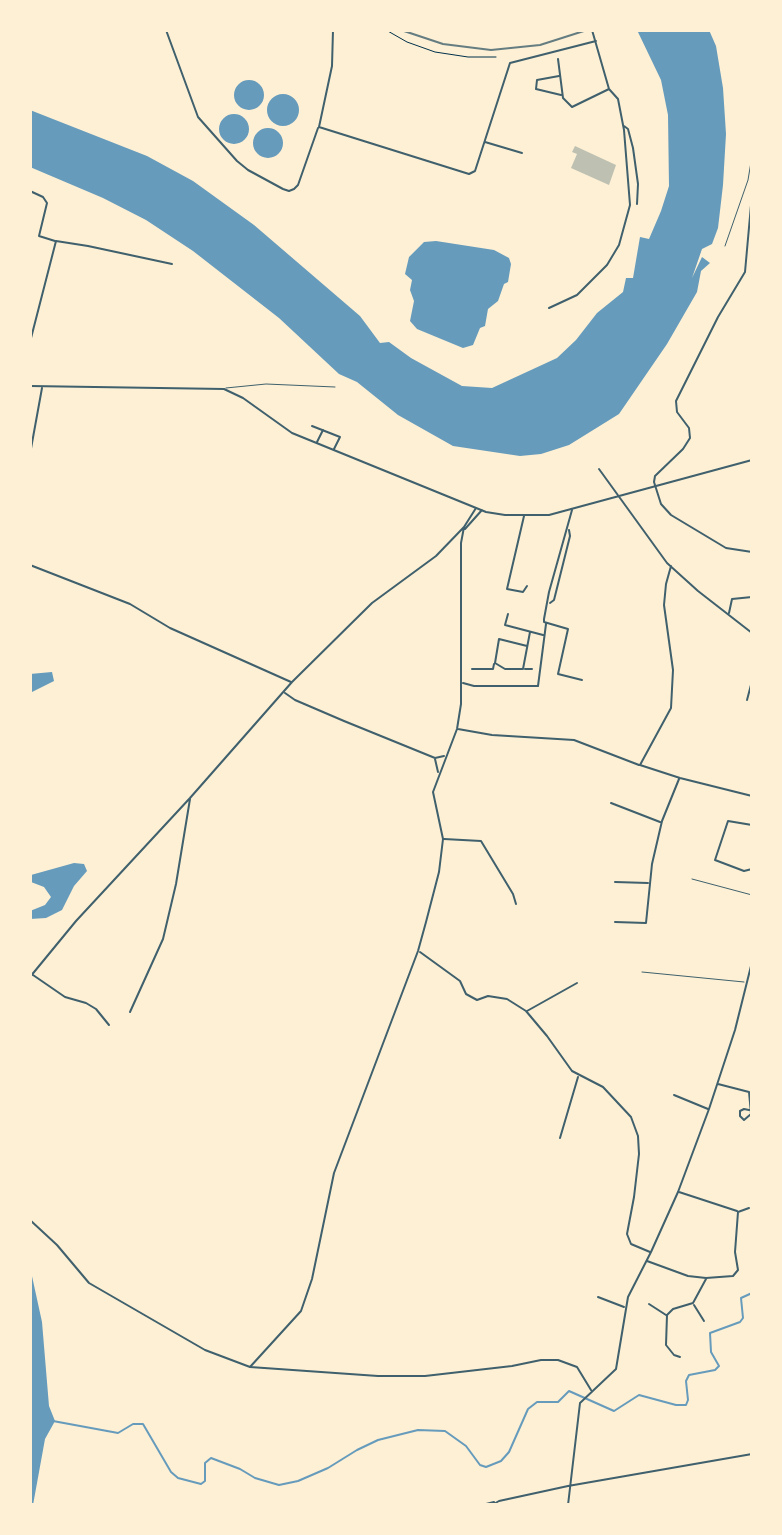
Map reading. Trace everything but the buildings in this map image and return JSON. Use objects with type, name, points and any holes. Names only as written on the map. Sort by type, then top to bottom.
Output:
[{"type":"street","points":[[166,30],[198,117],[248,170],[289,191],[298,185],[319,127],[328,94],[333,30]]},
{"type":"street","points":[[549,308],[567,301],[590,285],[607,265],[619,245],[630,205],[618,99],[609,89],[592,30]]},
{"type":"street","points":[[319,127],[469,174],[475,171],[510,63],[596,41]]},
{"type":"street","points":[[558,59],[562,95],[572,107],[609,89]]},
{"type":"street","points":[[560,76],[537,80],[536,89],[562,95]]},
{"type":"street","points":[[623,125],[628,129],[633,148],[638,184],[637,204]]},
{"type":"street","points":[[484,142],[522,153]]},
{"type":"street","points":[[30,191],[43,197],[47,203],[39,236],[172,264]]},
{"type":"street","points":[[752,194],[745,272],[732,290],[676,401],[677,412],[689,428],[690,438],[655,476],[654,486],[661,504],[671,515],[726,548],[752,552]]},
{"type":"street","points":[[30,342],[56,241]]},
{"type":"street","points":[[30,386],[224,389],[243,398],[292,433],[476,508],[524,516],[549,515],[752,460]]},
{"type":"street","points":[[30,454],[42,387]]},
{"type":"street","points":[[312,426],[340,437],[334,450]]},
{"type":"street","points":[[317,443],[323,430]]},
{"type":"street","points":[[599,469],[671,566],[752,633]]},
{"type":"street","points":[[250,1367],[301,1311],[312,1279],[334,1173],[418,951],[439,872],[443,839],[433,799],[438,774],[457,729],[463,683],[460,587],[464,528],[476,508]]},
{"type":"street","points":[[547,604],[554,600],[568,545],[572,509]]},
{"type":"street","points":[[109,1025],[96,1009],[65,997],[31,975],[292,682],[372,603],[436,556],[482,510]]},
{"type":"street","points":[[524,516],[507,589],[523,592],[527,586]]},
{"type":"street","points":[[463,683],[474,686],[538,686],[549,592],[569,529]]},
{"type":"street","points":[[562,544],[568,545]]},
{"type":"street","points":[[30,565],[130,604],[170,628],[292,682]]},
{"type":"street","points":[[640,765],[671,708],[674,677],[664,605],[671,566]]},
{"type":"street","points":[[728,614],[732,599],[752,597]]},
{"type":"street","points":[[508,614],[505,625],[544,635]]},
{"type":"street","points":[[547,623],[568,629],[558,674],[582,680]]},
{"type":"street","points":[[523,669],[530,632]]},
{"type":"street","points":[[472,669],[493,669],[499,639],[527,646]]},
{"type":"street","points":[[495,663],[505,669],[532,669]]},
{"type":"street","points":[[747,700],[752,681]]},
{"type":"street","points":[[284,692],[308,706],[435,758],[446,755]]},
{"type":"street","points":[[457,729],[492,735],[574,740],[680,778],[752,796]]},
{"type":"street","points":[[435,758],[438,774]]},
{"type":"street","points":[[615,922],[646,923],[649,883],[662,822],[680,778]]},
{"type":"street","points":[[130,1012],[163,939],[176,884],[190,798]]},
{"type":"street","points":[[611,803],[662,822]]},
{"type":"street","points":[[752,825],[728,821],[715,860],[744,871],[752,869]]},
{"type":"street","points":[[443,839],[483,843],[516,904]]},
{"type":"street","points":[[615,882],[649,883]]},
{"type":"street","points":[[418,951],[460,981],[466,994],[477,1000],[488,996],[507,999],[526,1011],[572,1071],[603,1087],[634,1123],[639,1154],[627,1234],[631,1244],[651,1252]]},
{"type":"street","points":[[568,1505],[579,1407],[582,1399],[616,1369],[625,1307],[678,1192],[709,1109],[735,1030],[752,962]]},
{"type":"street","points":[[526,1011],[577,983]]},
{"type":"street","points":[[560,1138],[579,1076]]},
{"type":"street","points":[[717,1084],[749,1092],[749,1110]]},
{"type":"street","points":[[674,1095],[709,1109]]},
{"type":"street","points":[[678,1192],[738,1212],[749,1208]]},
{"type":"street","points":[[646,1261],[688,1276],[729,1278],[737,1273],[739,1266],[735,1252],[738,1212]]},
{"type":"street","points":[[30,1220],[57,1245],[89,1283],[205,1350],[250,1367],[378,1376],[425,1376],[558,1360],[580,1369],[589,1392]]},
{"type":"street","points":[[680,1357],[666,1345],[667,1315],[673,1309],[693,1303],[706,1278]]},
{"type":"street","points":[[598,1297],[625,1307]]},
{"type":"street","points":[[693,1303],[704,1321]]},
{"type":"street","points":[[649,1304],[667,1315]]},
{"type":"street","points":[[482,1505],[568,1486],[752,1454]]},
{"type":"lane","points":[[725,246],[752,156]]},
{"type":"lane","points":[[224,389],[266,384],[335,387]]},
{"type":"lane","points":[[692,879],[752,895]]},
{"type":"lane","points":[[642,972],[747,983]]},
{"type":"path","points":[[386,30],[435,52],[496,57]]},
{"type":"water","points":[[637,30],[709,30],[716,46],[726,134],[718,228],[712,244],[702,249],[692,278],[702,257],[710,263],[701,271],[697,292],[667,344],[619,414],[569,445],[541,454],[520,456],[453,446],[398,415],[357,382],[339,374],[279,318],[193,251],[146,220],[30,167],[30,110],[147,156],[193,181],[254,225],[360,316],[380,343],[389,342],[462,386],[492,388],[557,358],[597,313],[623,292],[626,278],[633,278],[640,237],[649,239],[661,211],[669,186],[668,115],[661,80]]},
{"type":"water","points":[[249,80],[260,84],[264,95],[260,106],[249,110],[238,106],[234,95],[238,84]]},
{"type":"water","points":[[283,94],[294,99],[299,110],[294,121],[283,126],[272,121],[267,110],[272,99]]},
{"type":"water","points":[[234,114],[245,118],[249,129],[245,140],[234,144],[223,140],[219,129],[223,118]]},
{"type":"water","points":[[268,128],[274,129],[282,137],[282,149],[274,157],[268,158],[262,157],[254,149],[253,143],[254,137],[262,129]]},
{"type":"water","points":[[424,242],[494,250],[509,258],[508,282],[504,284],[498,301],[488,309],[485,326],[480,328],[473,345],[463,348],[417,329],[410,321],[414,301],[410,290],[412,280],[405,274],[409,257]]},
{"type":"water","points":[[52,672],[54,681],[30,693],[30,674]]},
{"type":"water","points":[[74,863],[84,864],[87,871],[74,886],[62,910],[46,918],[30,919],[30,911],[45,905],[51,897],[44,887],[31,882],[31,875]]},
{"type":"water","points":[[30,1267],[42,1322],[49,1406],[55,1421],[45,1439],[33,1505],[30,1505]]},
{"type":"waterway","points":[[53,1421],[118,1433],[133,1424],[143,1424],[171,1472],[178,1478],[201,1484],[205,1481],[205,1463],[211,1458],[279,1485],[298,1481],[328,1468],[378,1440],[418,1430],[445,1431],[466,1446],[480,1465],[486,1467],[501,1461],[509,1452],[528,1409],[537,1402],[558,1402],[569,1391],[614,1411],[639,1395],[686,1405],[689,1375],[715,1370],[719,1366],[711,1352],[710,1333],[740,1322],[743,1318],[741,1298],[752,1293]]},
{"type":"railway","points":[[401,30],[443,44],[491,50],[540,45],[587,30]]}]
